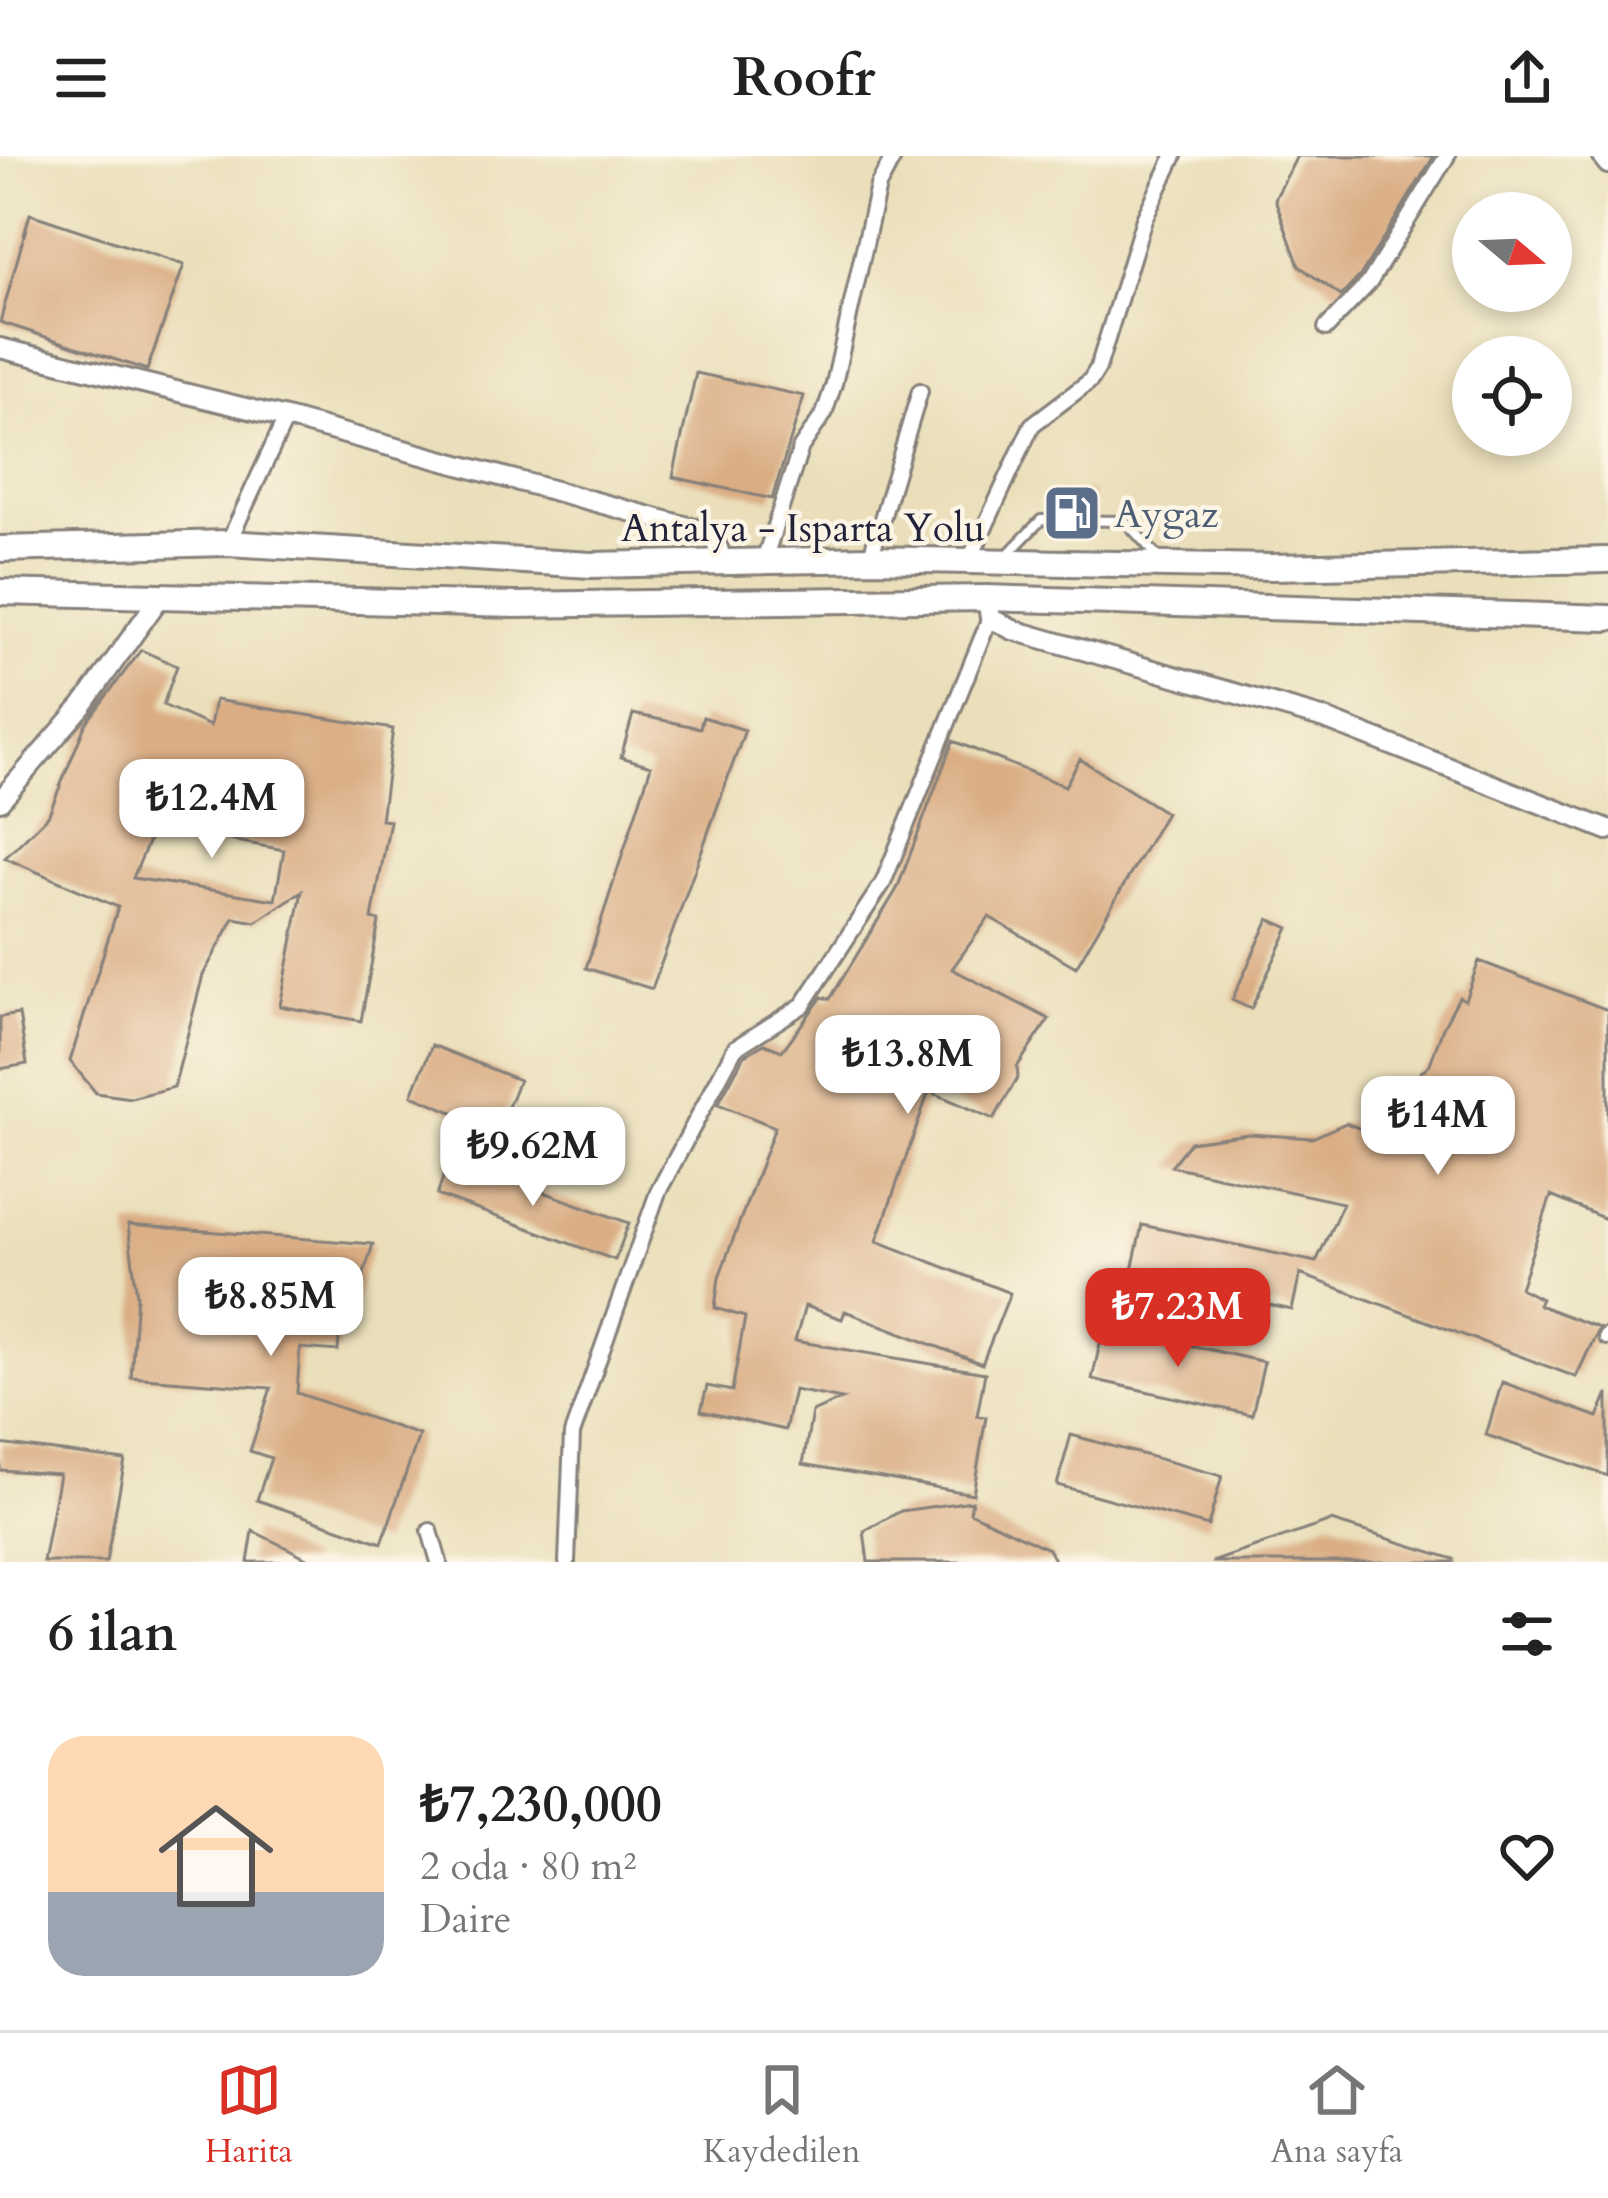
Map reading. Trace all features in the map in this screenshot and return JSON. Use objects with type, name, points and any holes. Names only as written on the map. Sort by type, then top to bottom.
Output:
[{"type":"highway","name":"Antalya - Isparta Yolu","points":[[0,549],[228,543],[591,565],[721,559],[1166,565],[1608,560]]},
{"type":"highway","name":"Antalya - Isparta Yolu","points":[[0,592],[515,605],[1608,618]]},
{"type":"street","points":[[764,560],[800,447],[824,414],[834,384],[878,186],[894,156]]},
{"type":"street","points":[[969,561],[1032,425],[1090,381],[1099,368],[1139,232],[1174,156]]},
{"type":"street","points":[[1326,328],[1369,283],[1447,156]]},
{"type":"street","points":[[1602,156],[1608,164]]},
{"type":"street","points":[[0,348],[286,418],[714,534],[721,559]]},
{"type":"street","points":[[870,559],[920,391]]},
{"type":"street","points":[[228,543],[286,418]]},
{"type":"street","points":[[0,801],[83,705],[160,597]]},
{"type":"street","points":[[567,1562],[572,1434],[658,1192],[735,1048],[803,1005],[884,883],[988,608],[1107,660],[1324,719],[1608,830]]},
{"type":"street","points":[[430,1531],[439,1562]]},
{"type":"lane","points":[[1001,561],[1041,520],[1125,521],[1166,565]]},
{"type":"building","points":[[1297,156],[1434,156],[1360,276],[1341,296],[1299,266],[1275,199]]},
{"type":"building","points":[[30,214],[184,265],[147,370],[0,322]]},
{"type":"building","points":[[696,373],[804,396],[772,499],[673,477]]},
{"type":"building","points":[[1052,492],[1092,492],[1091,512],[1051,512]]},
{"type":"building","points":[[141,650],[177,666],[163,705],[210,726],[215,700],[393,729],[381,820],[390,821],[372,919],[379,921],[361,1021],[280,1006],[302,891],[256,922],[234,918],[203,975],[174,1087],[131,1098],[96,1093],[70,1061],[118,907],[5,858],[48,816],[86,723]],"holes":[[[155,826],[284,850],[275,900],[133,878]]]},
{"type":"building","points":[[633,714],[700,728],[703,717],[745,730],[652,989],[586,968],[651,766],[621,757]]},
{"type":"building","points":[[953,741],[1065,786],[1080,759],[1166,813],[1076,967],[989,917],[952,969],[1049,1019],[1017,1067],[1018,1077],[994,1119],[929,1091],[877,1241],[1010,1293],[982,1364],[845,1311],[842,1319],[805,1306],[795,1341],[985,1373],[977,1416],[986,1417],[973,1494],[803,1464],[812,1412],[842,1399],[794,1390],[785,1430],[701,1411],[707,1386],[732,1391],[745,1317],[715,1308],[719,1277],[775,1127],[718,1104],[744,1056],[764,1044],[782,1051],[822,997],[830,999],[897,889]]},
{"type":"building","points":[[1269,919],[1289,928],[1251,1009],[1232,1000]]},
{"type":"building","points":[[1479,961],[1608,1010],[1608,1220],[1551,1196],[1520,1288],[1541,1299],[1538,1305],[1599,1328],[1576,1377],[1300,1274],[1292,1310],[1131,1275],[1142,1225],[1316,1262],[1343,1203],[1171,1166],[1190,1142],[1248,1134],[1312,1138],[1346,1123],[1376,1135],[1389,1102],[1430,1064],[1443,1027],[1459,997],[1465,1000]]},
{"type":"building","points":[[19,1014],[27,1064],[0,1069],[0,1017]]},
{"type":"building","points":[[432,1045],[519,1080],[498,1131],[412,1095]]},
{"type":"building","points":[[450,1158],[629,1223],[615,1260],[437,1195]]},
{"type":"building","points":[[128,1225],[373,1244],[352,1313],[341,1312],[338,1351],[300,1348],[297,1393],[419,1435],[382,1543],[257,1500],[271,1458],[250,1451],[271,1388],[131,1377],[137,1296]]},
{"type":"building","points":[[1104,1326],[1264,1362],[1252,1415],[1092,1379]]},
{"type":"building","points":[[1502,1382],[1598,1417],[1608,1393],[1608,1476],[1486,1435]]},
{"type":"building","points":[[1071,1435],[1222,1476],[1208,1526],[1057,1485]]},
{"type":"building","points":[[0,1444],[125,1460],[106,1562],[43,1562],[59,1474],[0,1470]]},
{"type":"building","points":[[972,1501],[970,1512],[1048,1549],[1055,1562],[868,1562],[864,1531],[901,1511]]},
{"type":"building","points":[[1331,1521],[1454,1559],[1454,1562],[1212,1562]]},
{"type":"building","points":[[253,1531],[315,1562],[248,1562]]},
{"type":"place","name":"Aygaz","points":[[1072,513]]}]
